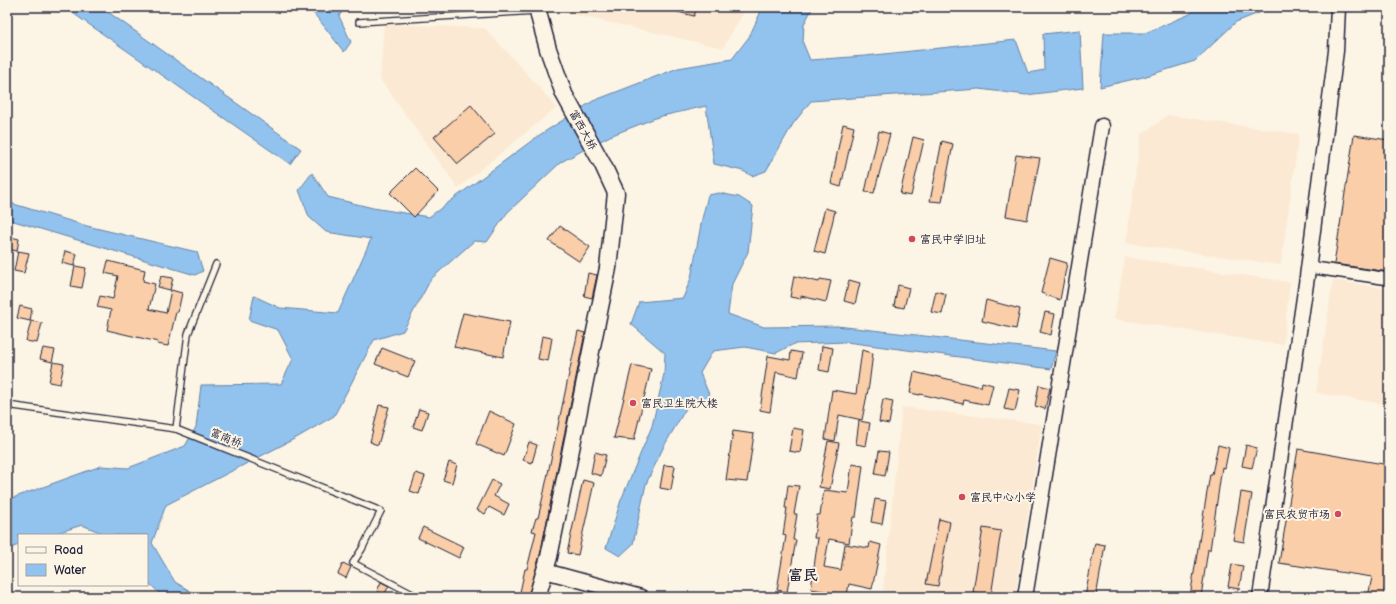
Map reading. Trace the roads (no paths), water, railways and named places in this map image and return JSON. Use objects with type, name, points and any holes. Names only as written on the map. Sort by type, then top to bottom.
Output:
[{"type":"main road","name":"富西大桥","points":[[537,597],[549,557],[608,268],[616,193],[603,165],[564,94],[548,49],[538,9]]},
{"type":"street","points":[[1260,597],[1308,267],[1336,50],[1338,7]]},
{"type":"street","points":[[1025,597],[1102,126]]},
{"type":"street","points":[[1308,267],[1389,278]]},
{"type":"street","points":[[545,571],[641,597]]},
{"type":"lane","points":[[358,22],[538,9]]},
{"type":"lane","points":[[176,429],[188,334],[216,264]]},
{"type":"lane","name":"富南桥","points":[[7,405],[176,429],[381,511],[362,549],[353,563],[418,597]]},
{"type":"water","points":[[64,7],[101,7],[301,149],[290,164]]},
{"type":"water","points":[[308,7],[346,7],[339,16],[351,42],[344,52],[320,21]]},
{"type":"water","points":[[763,7],[813,7],[804,24],[803,43],[810,60],[865,56],[1016,40],[1028,73],[1044,70],[1043,34],[1080,30],[1083,88],[1026,95],[979,89],[811,101],[793,124],[766,171],[752,176],[743,171],[714,164],[706,106],[658,117],[610,136],[561,162],[507,213],[487,242],[474,241],[431,279],[403,331],[374,340],[334,416],[298,437],[166,505],[152,543],[175,582],[200,597],[163,597],[148,582],[148,534],[104,534],[82,525],[54,534],[18,534],[18,545],[7,549],[7,500],[101,466],[128,468],[185,446],[196,427],[201,385],[281,384],[293,359],[278,330],[249,320],[254,296],[280,308],[338,313],[371,239],[326,232],[309,217],[299,190],[312,173],[328,197],[373,208],[429,217],[538,136],[593,101],[678,68],[732,59],[749,37]]},
{"type":"water","points":[[1198,7],[1274,7],[1236,22],[1195,61],[1143,77],[1100,87],[1104,33],[1145,33],[1190,14]]},
{"type":"water","points":[[719,193],[739,197],[753,206],[748,252],[732,284],[728,314],[764,327],[837,326],[1056,351],[1051,369],[846,342],[794,344],[776,353],[745,347],[713,351],[700,373],[711,399],[688,405],[664,446],[646,484],[633,544],[620,556],[606,548],[621,500],[652,426],[664,374],[665,353],[631,324],[639,302],[683,298],[691,278],[708,195]]},
{"type":"water","points":[[7,202],[87,226],[197,252],[203,271],[195,275],[7,219]]},
{"type":"place","name":"富民中学旧址","points":[[912,239]]},
{"type":"place","name":"富民卫生院大楼","points":[[633,403]]},
{"type":"place","name":"富民中心小学","points":[[962,497]]},
{"type":"place","name":"富民农贸市场","points":[[1338,514]]},
{"type":"district","name":"富民","points":[[803,575]]}]
